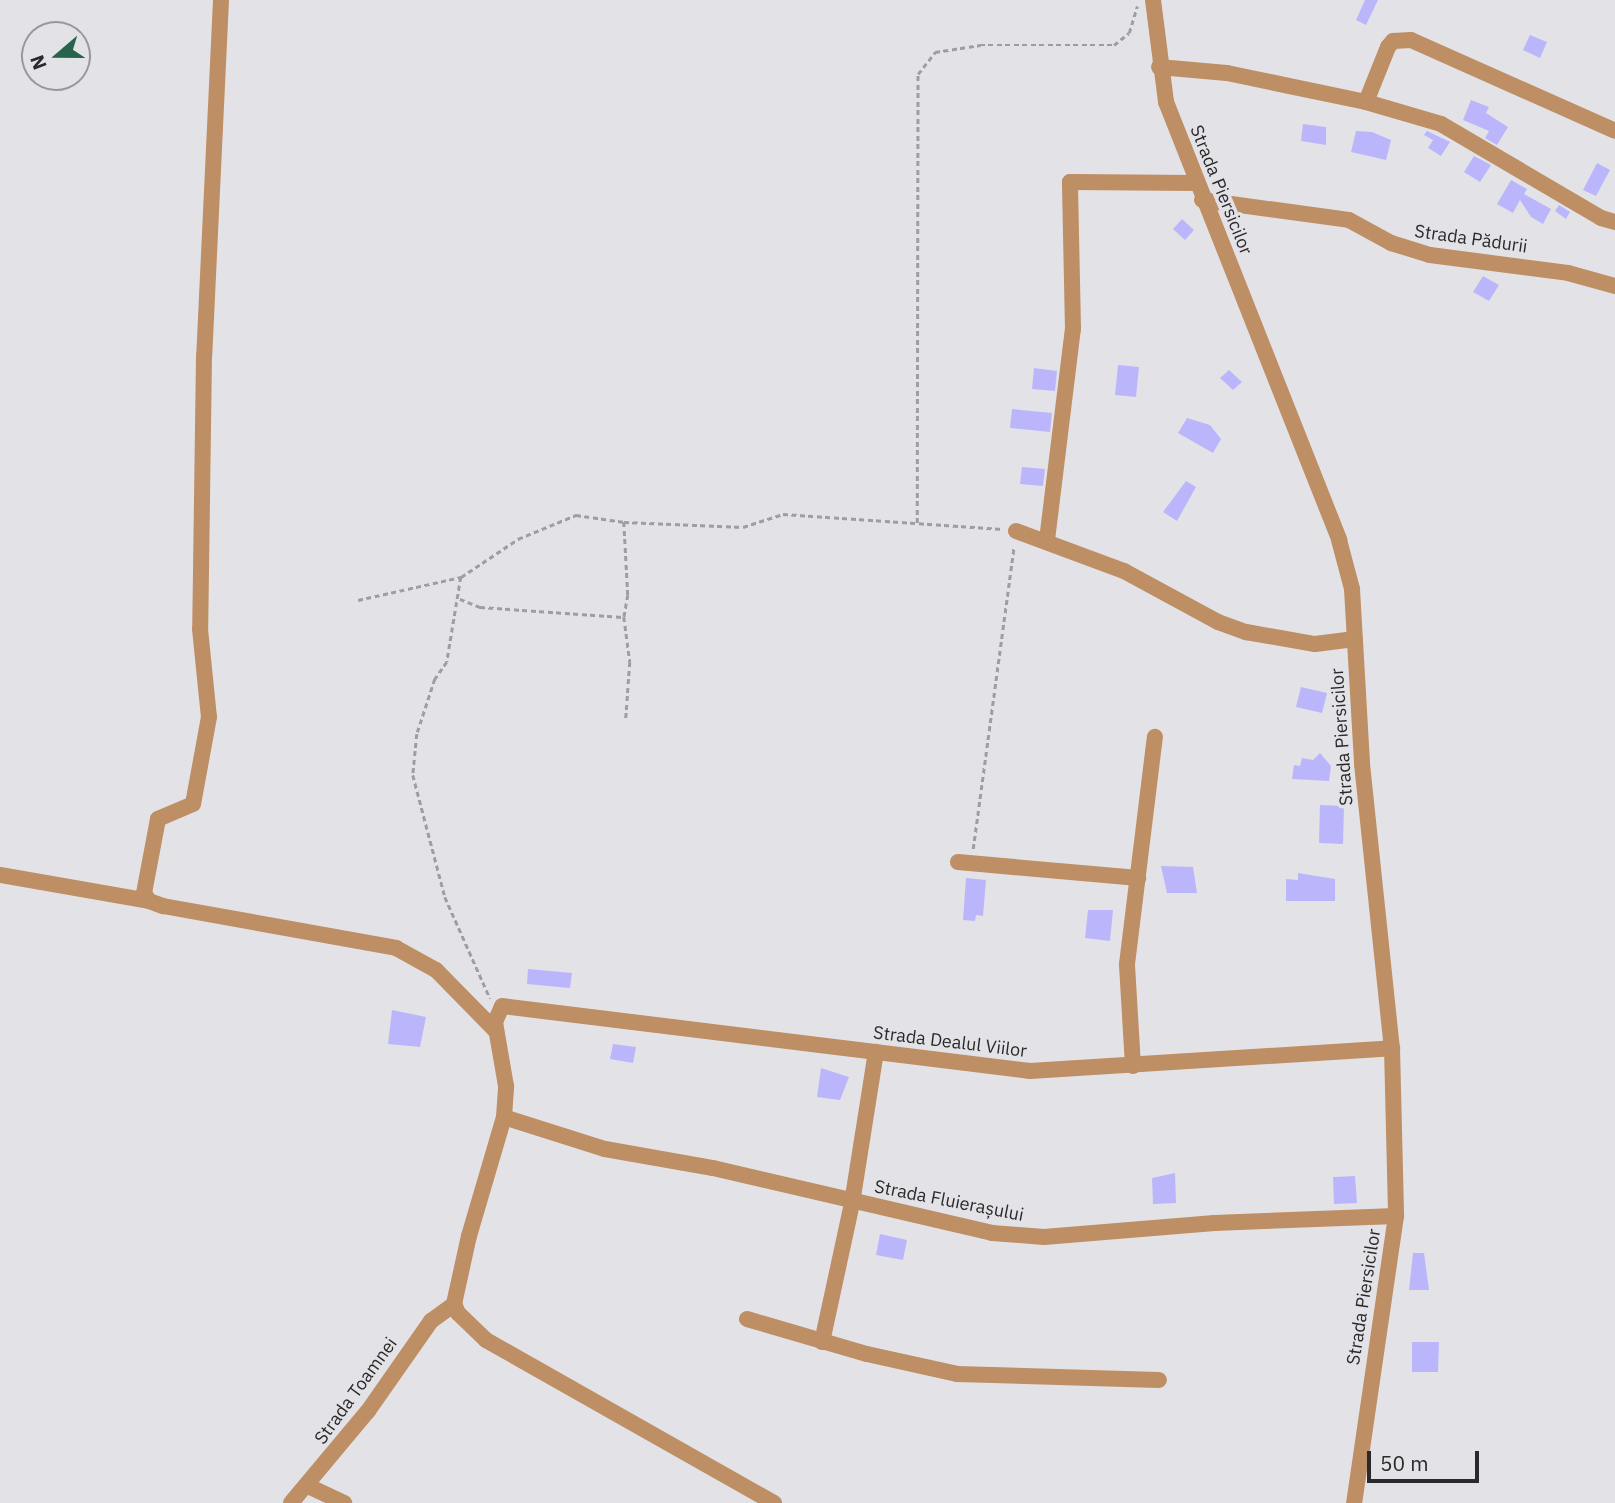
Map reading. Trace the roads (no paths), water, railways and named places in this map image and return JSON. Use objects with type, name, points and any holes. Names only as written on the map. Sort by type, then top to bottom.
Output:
[{"type":"street","points":[[149,901],[145,880],[156,825],[162,815],[193,804],[209,717],[200,629],[206,442],[204,356],[221,0]]},
{"type":"street","name":"Strada Piersicilor","points":[[1153,0],[1158,67],[1166,102],[1202,200],[1339,540],[1352,589],[1376,928],[1392,1048],[1396,1216],[1354,1503]]},
{"type":"street","points":[[1366,102],[1388,47],[1393,41],[1411,40],[1615,131]]},
{"type":"street","points":[[1158,67],[1227,73],[1366,102],[1441,124],[1601,218],[1615,222]]},
{"type":"street","points":[[1047,540],[1073,329],[1070,181],[1196,183]]},
{"type":"street","name":"Strada Pădurii","points":[[1202,200],[1349,220],[1391,243],[1430,256],[1568,273],[1615,286]]},
{"type":"street","points":[[1016,531],[1124,570],[1218,622],[1246,632],[1315,644],[1354,639]]},
{"type":"street","points":[[1133,1066],[1127,964],[1155,737]]},
{"type":"street","points":[[964,863],[1138,878]]},
{"type":"street","points":[[0,875],[396,948],[436,970],[496,1031],[506,1086],[504,1117],[479,1195],[454,1304],[465,1321],[486,1340],[774,1503]]},
{"type":"street","name":"Strada Dealul Viilor","points":[[496,1031],[495,1017],[505,1004],[1031,1071],[1392,1048]]},
{"type":"street","points":[[822,1342],[852,1203],[876,1052]]},
{"type":"street","name":"Strada Fluierașului","points":[[504,1117],[605,1149],[713,1168],[852,1203],[992,1233],[1044,1237],[1213,1223],[1396,1216]]},
{"type":"street","name":"Strada Toamnei","points":[[291,1503],[308,1486],[431,1321],[454,1304]]},
{"type":"street","points":[[747,1319],[822,1342],[957,1374],[1159,1380]]},
{"type":"street","points":[[308,1486],[344,1503]]}]
